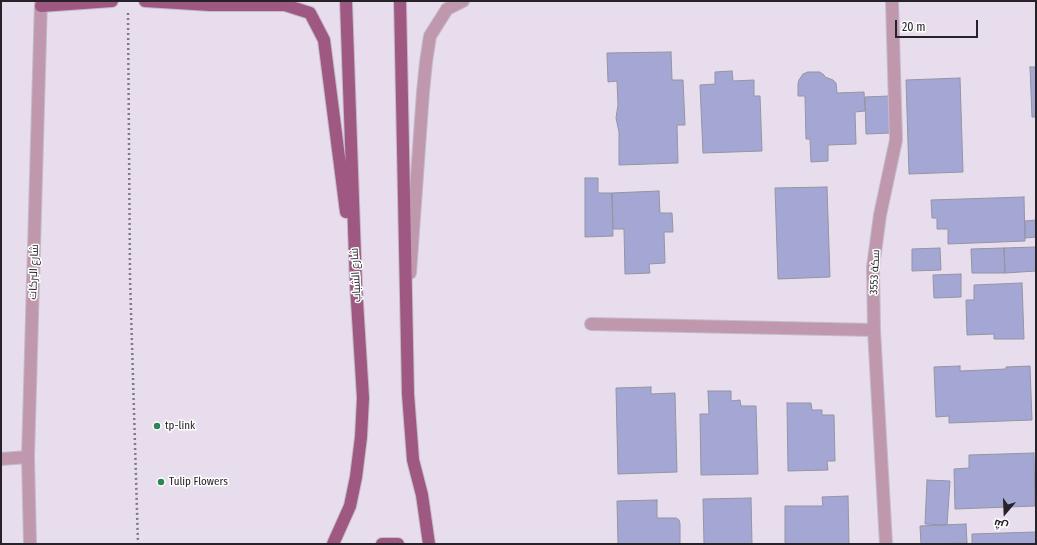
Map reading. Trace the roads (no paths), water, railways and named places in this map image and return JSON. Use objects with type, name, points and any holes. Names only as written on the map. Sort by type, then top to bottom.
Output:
[{"type":"main road","points":[[41,3],[112,1]]},
{"type":"main road","points":[[145,1],[210,5],[285,5],[310,13],[324,40],[356,285]]},
{"type":"main road","points":[[210,5],[227,1]]},
{"type":"main road","name":"شارع الشباب","points":[[333,544],[350,506],[356,477],[361,437],[363,398],[356,285],[346,1]]},
{"type":"main road","points":[[400,1],[408,394],[413,460],[422,495],[429,544]]},
{"type":"main road","points":[[382,544],[398,544]]},
{"type":"street","points":[[407,316],[425,77],[430,36],[446,9],[463,1]]},
{"type":"street","name":"سكة 3553","points":[[886,544],[874,330],[873,267],[880,215],[896,140],[892,1]]},
{"type":"street","name":"شارع البركات","points":[[30,544],[28,457],[41,3]]},
{"type":"street","points":[[591,324],[874,330]]},
{"type":"street","points":[[1,459],[28,457]]},
{"type":"place","name":"tp-link","points":[[157,426]]},
{"type":"place","name":"Tulip Flowers","points":[[161,482]]}]
